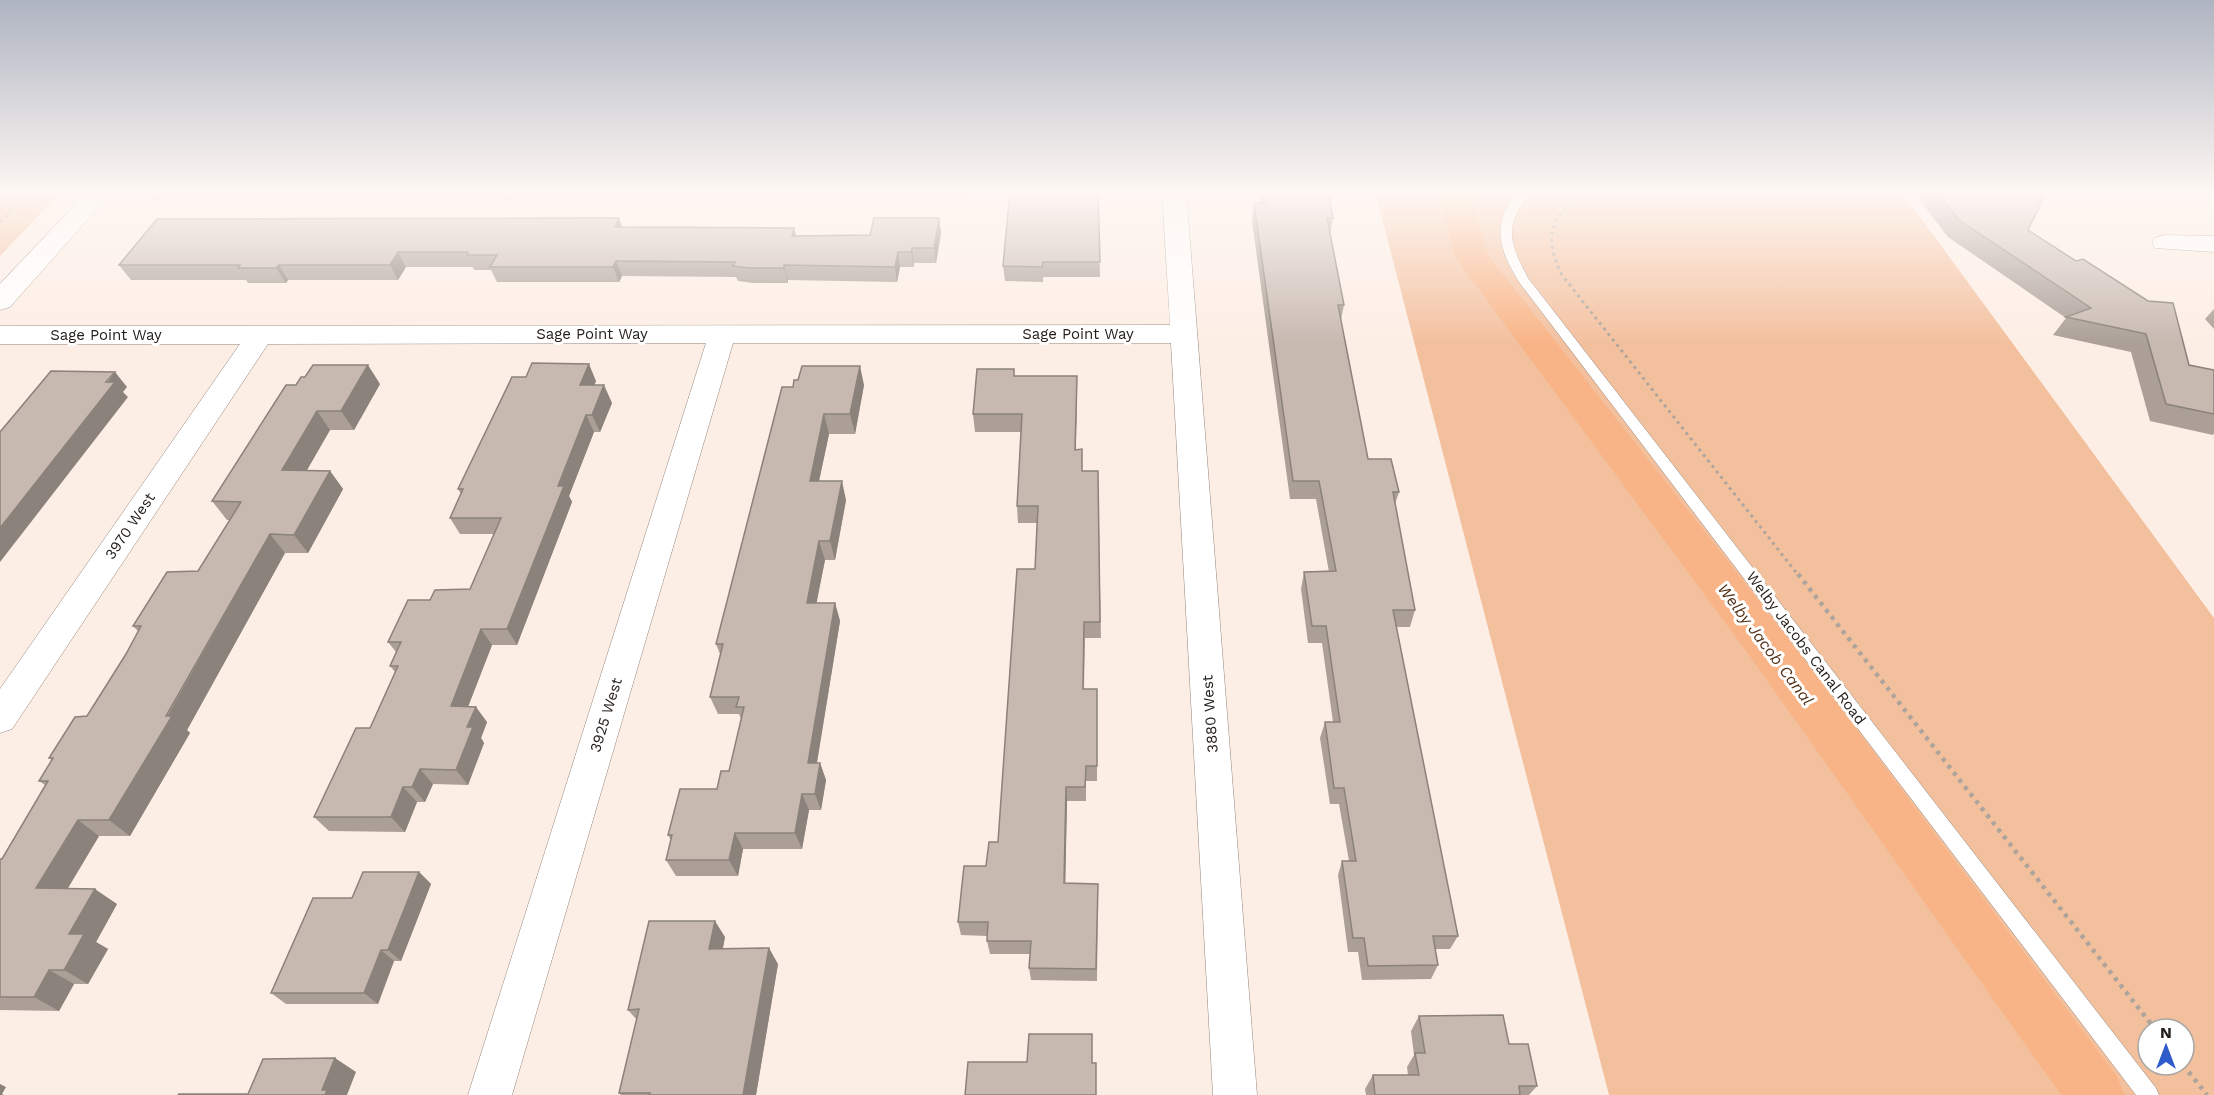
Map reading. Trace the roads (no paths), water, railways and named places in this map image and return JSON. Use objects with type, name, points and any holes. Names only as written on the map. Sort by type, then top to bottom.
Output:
[{"type":"main road","points":[[0,301],[54,242]]},
{"type":"street","name":"3880 West","points":[[1178,242],[1235,1095]]},
{"type":"street","points":[[2164,243],[2214,244]]},
{"type":"street","name":"3925 West","points":[[490,1095],[722,334]]},
{"type":"street","name":"Sage Point Way","points":[[0,335],[1184,334]]},
{"type":"street","name":"3970 West","points":[[0,718],[260,335]]},
{"type":"lane","name":"Welby Jacobs Canal Road","points":[[1506,242],[1523,279],[2149,1095]]},
{"type":"waterway","name":"Welby Jacob Canal","points":[[1468,242],[1472,257],[1765,642],[2096,1095]]}]
